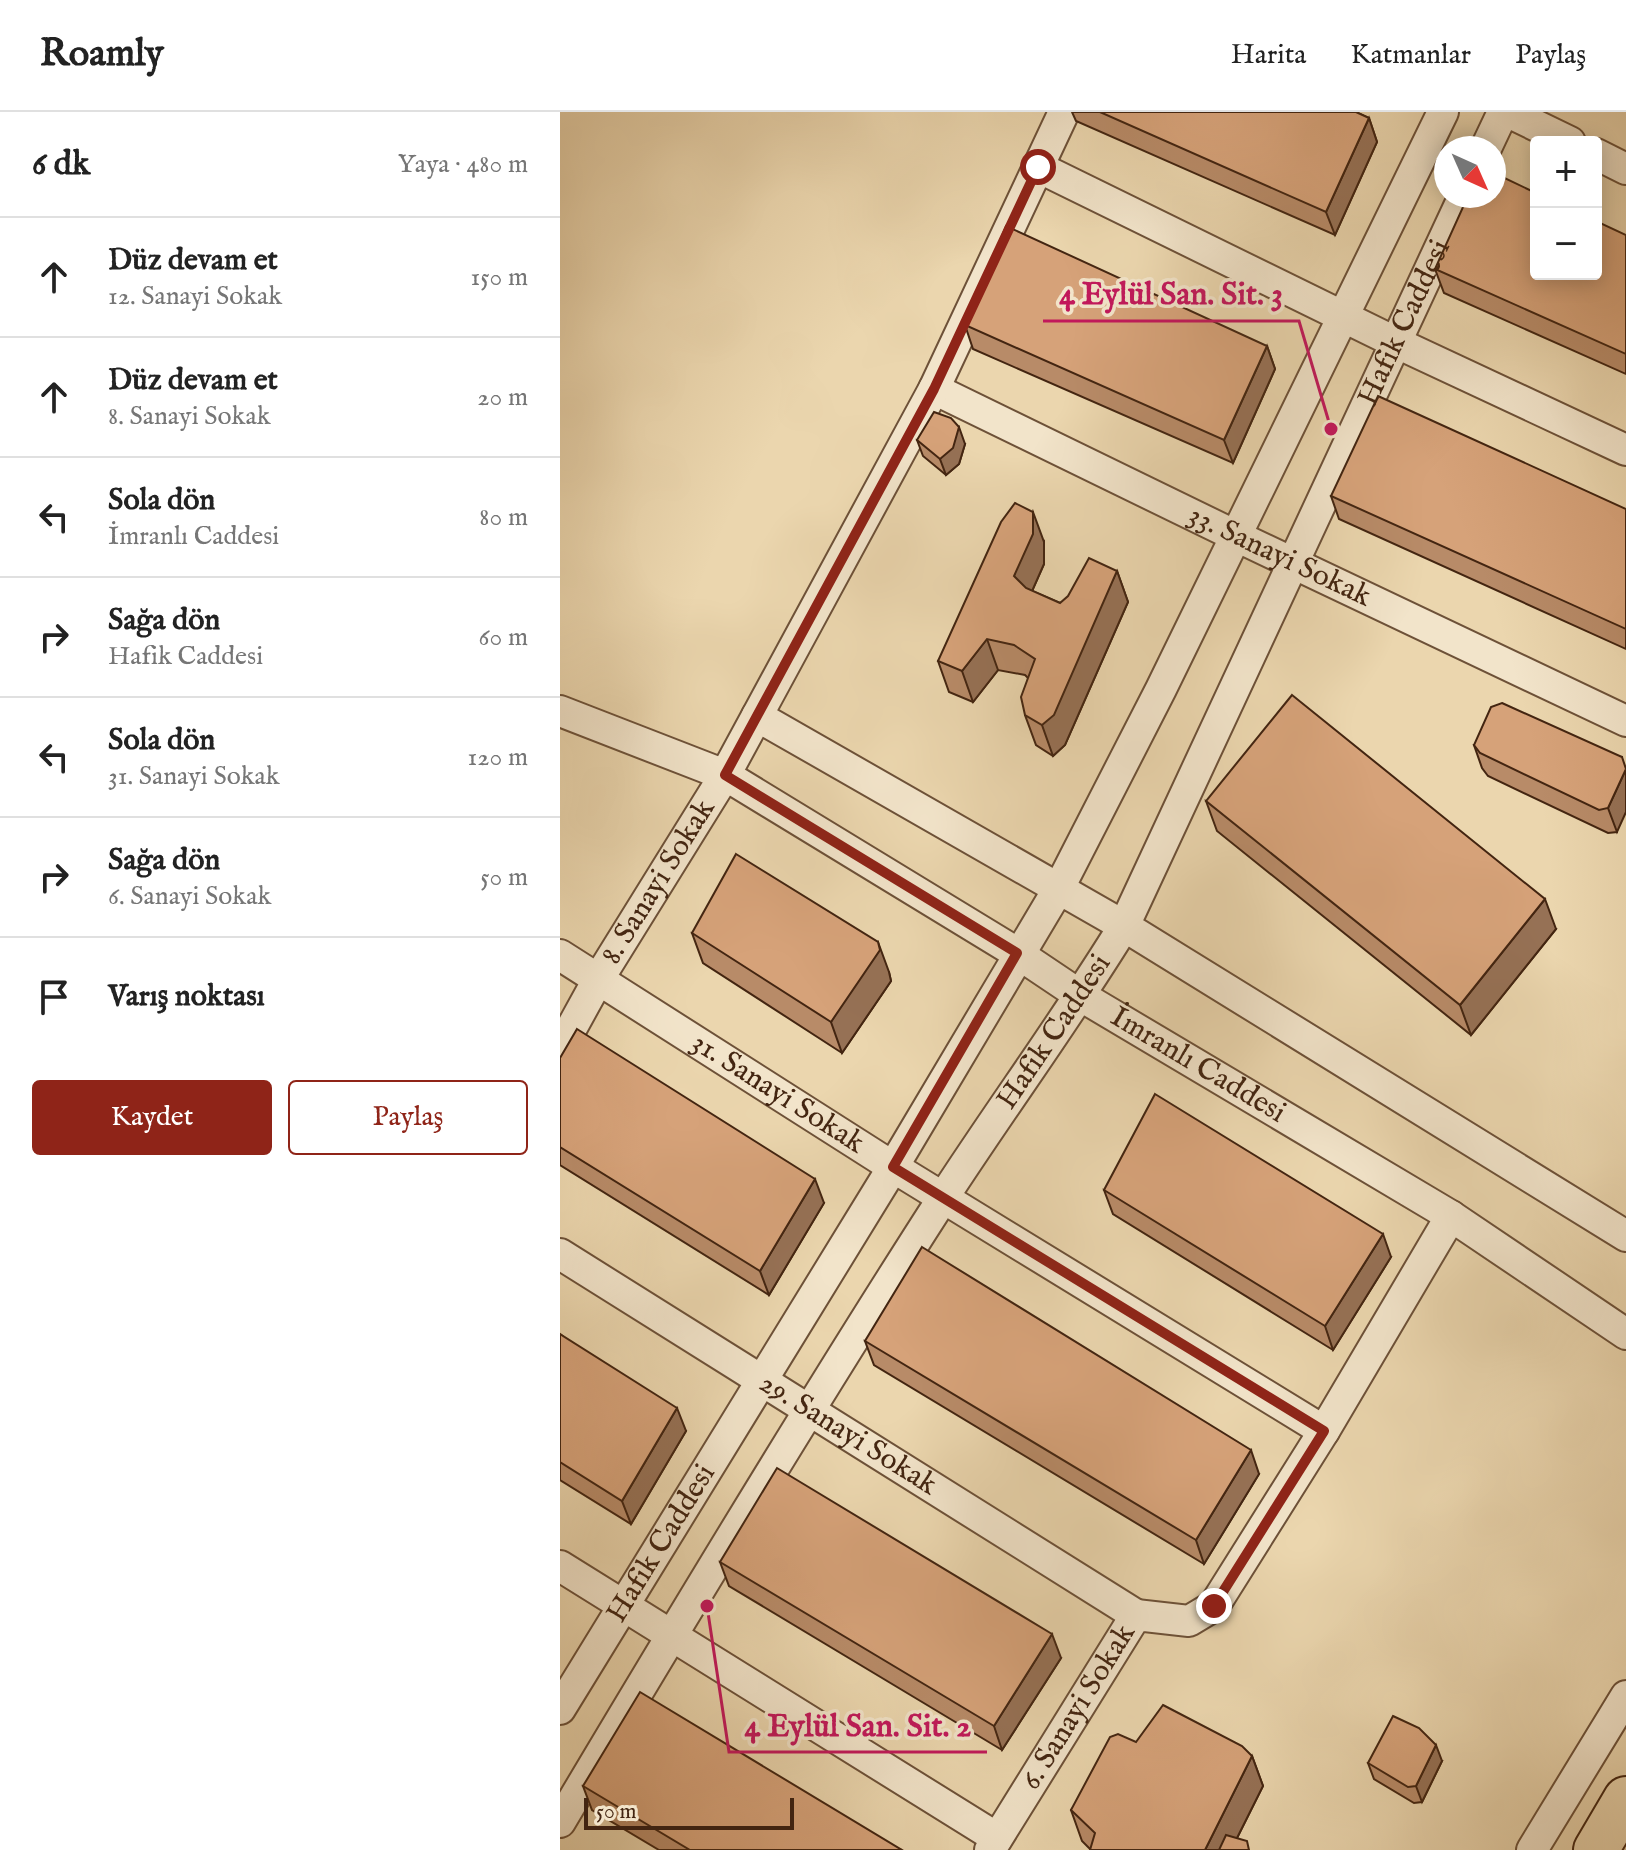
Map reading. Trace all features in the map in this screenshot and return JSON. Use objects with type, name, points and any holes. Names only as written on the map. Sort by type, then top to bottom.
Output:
[{"type":"highway","points":[[1596,1850],[1626,1799]]},
{"type":"street","name":"8. Sanayi Sokak","points":[[560,1049],[599,978],[725,775],[934,389],[1064,112]]},
{"type":"street","name":"Hafik Caddesi","points":[[560,1709],[893,1167],[1017,953],[1059,888],[1236,536],[1443,112]]},
{"type":"street","points":[[1493,136],[1506,112],[1557,136]]},
{"type":"street","points":[[1602,157],[1626,169]]},
{"type":"street","points":[[1038,167],[1397,343],[1626,450]]},
{"type":"street","name":"Hafik Caddesi","points":[[560,1822],[672,1634],[944,1197],[1081,996],[1124,926],[1459,208]]},
{"type":"street","name":"33. Sanayi Sokak","points":[[934,389],[1626,721]]},
{"type":"street","name":"İmranlı Caddesi","points":[[560,711],[725,775],[1017,953],[1081,996],[1451,1216],[1626,1334]]},
{"type":"street","points":[[757,716],[1124,926],[1626,1236]]},
{"type":"street","name":"31. Sanayi Sokak","points":[[560,955],[893,1167],[1324,1431]]},
{"type":"street","name":"6. Sanayi Sokak","points":[[994,1844],[1136,1615],[1189,1621],[1214,1606],[1324,1431],[1451,1216]]},
{"type":"street","name":"29. Sanayi Sokak","points":[[560,1254],[761,1383],[1136,1615]]},
{"type":"street","points":[[560,1566],[672,1634],[994,1844]]},
{"type":"street","points":[[1532,1850],[1626,1696]]},
{"type":"building","points":[[1100,112],[1356,112],[1369,118],[1326,212]]},
{"type":"building","points":[[1506,179],[1530,190],[1530,280],[1602,280],[1602,224],[1626,235],[1626,354],[1435,269],[1463,208],[1506,208]]},
{"type":"building","points":[[1006,226],[1267,346],[1224,440],[965,325]]},
{"type":"building","points":[[1378,396],[1626,509],[1626,629],[1331,496]]},
{"type":"building","points":[[934,412],[951,418],[959,427],[953,448],[940,459],[917,440]]},
{"type":"building","points":[[1015,503],[1033,512],[1033,534],[1014,576],[1026,588],[1060,603],[1068,596],[1089,558],[1117,571],[1054,715],[1042,725],[1025,715],[1021,697],[1035,659],[1014,645],[987,639],[962,671],[938,661],[1001,522]]},
{"type":"building","points":[[1292,695],[1545,899],[1460,1005],[1206,801]]},
{"type":"building","points":[[1502,703],[1622,757],[1626,769],[1608,808],[1599,810],[1480,753],[1474,745],[1491,707]]},
{"type":"building","points":[[736,854],[878,942],[880,950],[831,1022],[692,933]]},
{"type":"building","points":[[577,1029],[815,1179],[760,1271],[560,1147],[560,1058]]},
{"type":"building","points":[[1155,1094],[1383,1234],[1325,1326],[1104,1190]]},
{"type":"building","points":[[922,1247],[1251,1450],[1196,1540],[865,1341]]},
{"type":"building","points":[[560,1334],[677,1408],[622,1501],[560,1462]]},
{"type":"building","points":[[777,1468],[1052,1634],[994,1726],[720,1562]]},
{"type":"building","points":[[640,1692],[902,1850],[690,1850],[583,1786]]},
{"type":"building","points":[[1163,1705],[1242,1746],[1252,1756],[1205,1850],[1090,1850],[1095,1833],[1071,1810],[1110,1737],[1118,1734],[1136,1742]]},
{"type":"building","points":[[1393,1716],[1419,1728],[1436,1745],[1416,1786],[1408,1787],[1368,1763]]},
{"type":"building","points":[[1226,1835],[1247,1841],[1249,1850],[1219,1850]]},
{"type":"place","name":"4 Eylül San. Sit. 3","points":[[1331,429]]},
{"type":"place","name":"4 Eylül San. Sit. 2","points":[[707,1606]]},
{"type":"route","points":[[1038,167],[934,389],[725,775],[1017,953],[893,1167],[1324,1431],[1214,1606]]}]
